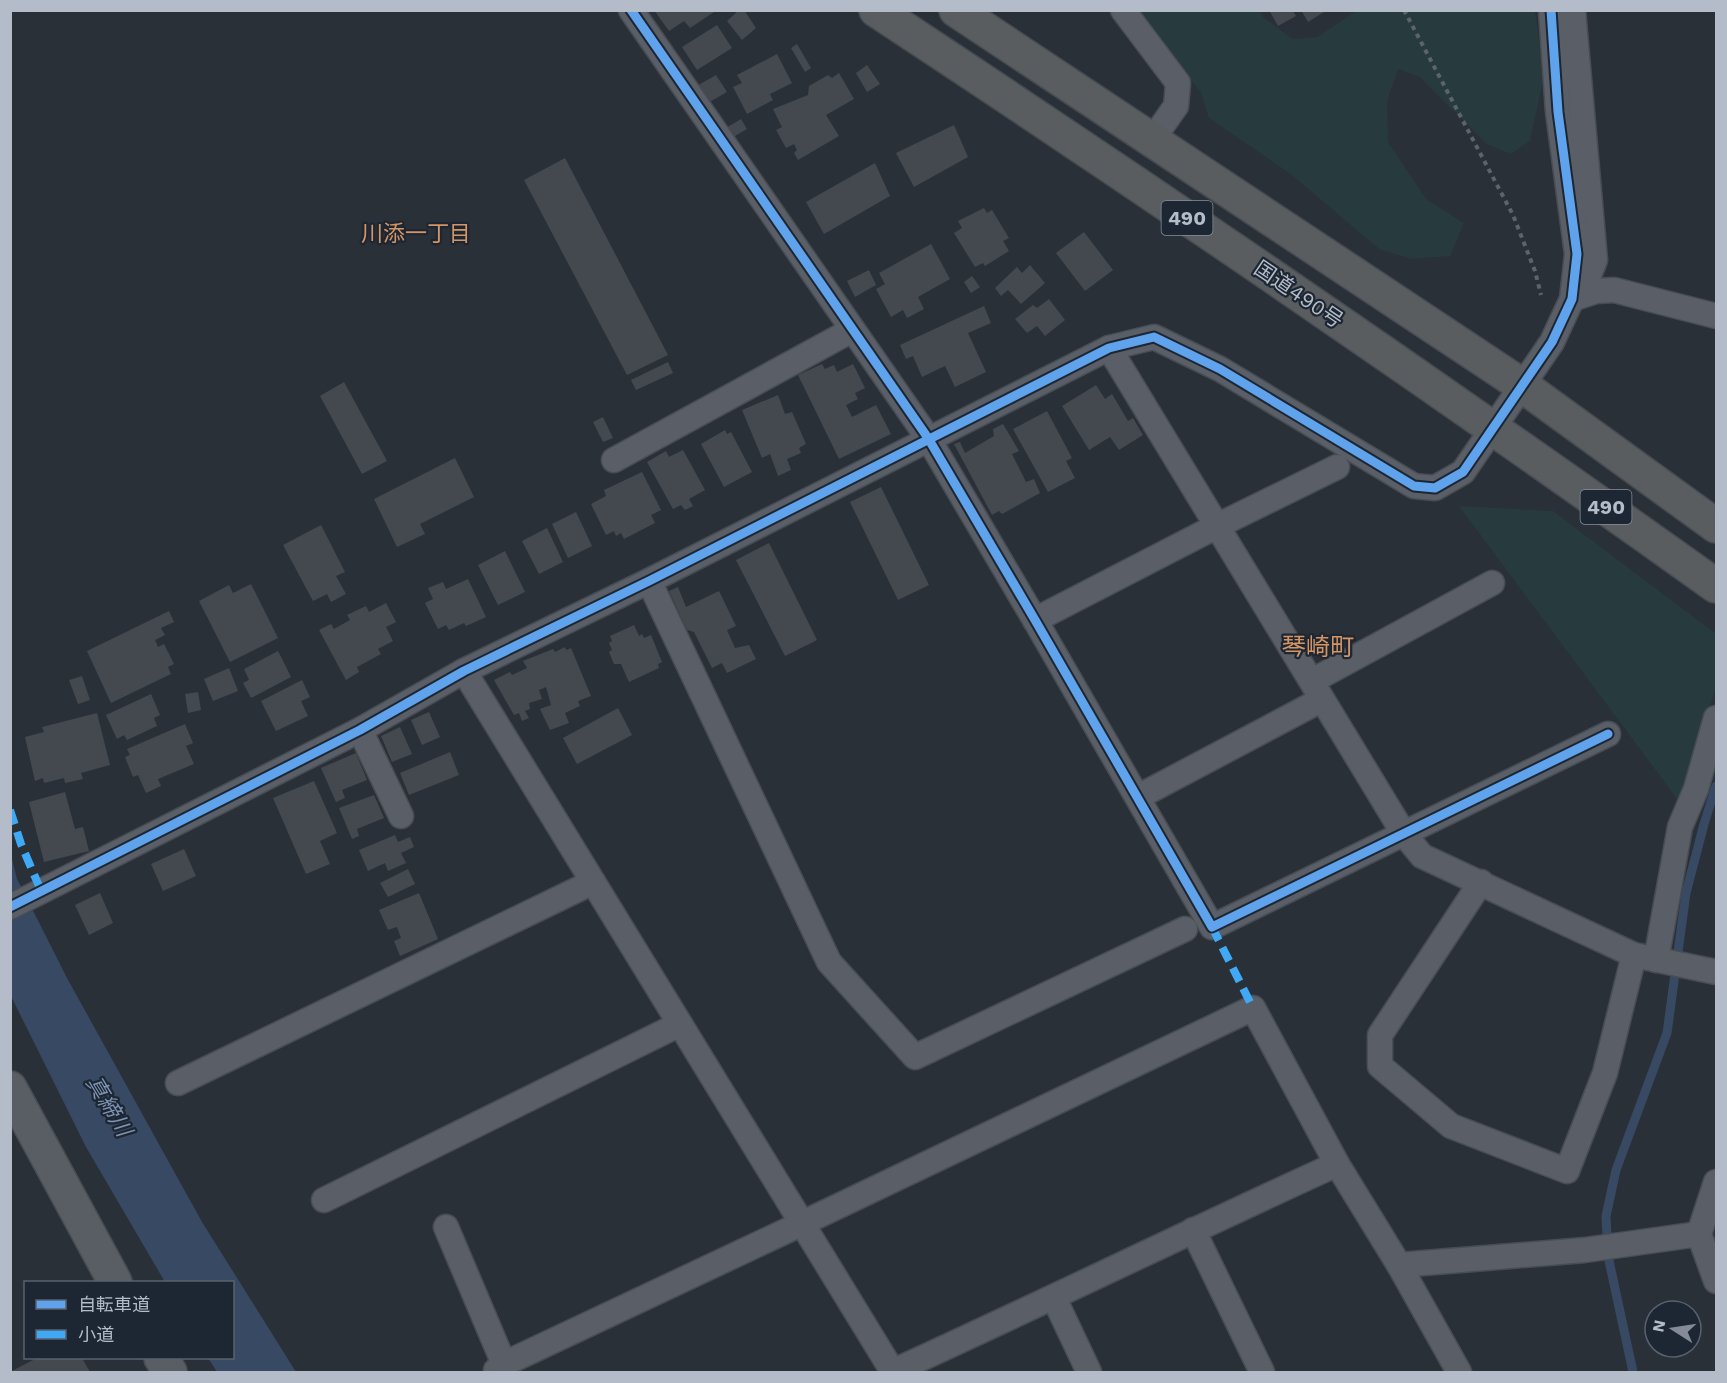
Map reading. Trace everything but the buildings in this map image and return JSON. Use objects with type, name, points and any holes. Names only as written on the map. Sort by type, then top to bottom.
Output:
[{"type":"highway","name":"国道490号","points":[[876,10],[1098,157],[1495,428],[1716,586]]},
{"type":"highway","name":"490","points":[[956,10],[1523,386],[1716,526]]},
{"type":"street","points":[[631,10],[928,438],[1212,927],[1608,734]]},
{"type":"street","points":[[1124,10],[1178,83],[1176,106],[1152,140]]},
{"type":"street","points":[[1551,10],[1558,112],[1577,255],[1572,299]]},
{"type":"street","points":[[10,907],[42,893],[360,730],[464,671],[649,581],[1109,348],[1154,337],[1220,369],[1414,486],[1435,488],[1463,472],[1552,342],[1572,299],[1586,283],[1595,260],[1573,10]]},
{"type":"street","points":[[1572,299],[1596,291],[1614,290],[1716,316]]},
{"type":"street","points":[[614,460],[852,330]]},
{"type":"street","points":[[1109,348],[1404,834],[1422,856],[1645,958],[1716,972]]},
{"type":"street","points":[[1035,620],[1337,467]]},
{"type":"street","points":[[649,581],[829,962],[915,1057],[1185,929]]},
{"type":"street","points":[[1138,797],[1492,583]]},
{"type":"street","points":[[464,671],[893,1372],[1337,1164]]},
{"type":"street","points":[[1481,882],[1380,1035],[1380,1066],[1451,1126],[1567,1171],[1605,1073],[1645,958],[1680,827],[1696,789],[1716,718]]},
{"type":"street","points":[[360,730],[401,816]]},
{"type":"street","points":[[178,1083],[593,882]]},
{"type":"street","points":[[446,1227],[501,1368],[1253,1008],[1337,1164],[1399,1265],[1459,1372]]},
{"type":"street","points":[[324,1200],[680,1024]]},
{"type":"street","points":[[10,1088],[114,1281]]},
{"type":"street","points":[[1716,1182],[1699,1234],[1716,1281]]},
{"type":"street","points":[[1193,1230],[1262,1372]]},
{"type":"street","points":[[1399,1265],[1586,1250],[1699,1234]]},
{"type":"street","points":[[1054,1298],[1089,1372]]},
{"type":"street","points":[[161,1359],[170,1372]]},
{"type":"path","points":[[1404,10],[1513,215],[1542,295]]},
{"type":"green space","points":[[1137,11],[1260,11],[1263,17],[1293,39],[1317,37],[1357,11],[1535,11],[1544,76],[1530,141],[1511,154],[1487,144],[1420,77],[1398,69],[1387,101],[1388,142],[1426,199],[1464,223],[1450,256],[1411,259],[1379,249],[1292,175],[1209,118],[1201,93]]},
{"type":"green space","points":[[1459,506],[1553,511],[1716,634],[1716,688],[1678,800]]},
{"type":"water","name":"真締川","points":[[10,851],[17,879],[67,978],[202,1222],[296,1372],[217,1372],[209,1359],[234,1359],[234,1281],[164,1281],[86,1147],[11,996]]},
{"type":"waterway","points":[[1633,1372],[1608,1256],[1606,1216],[1616,1170],[1667,1033],[1686,893],[1716,786]]},
{"type":"marked path","points":[[10,810],[21,844],[42,893]]},
{"type":"marked path","points":[[1212,927],[1253,1008]]},
{"type":"cycle path","points":[[631,10],[928,438],[1212,927],[1608,734]]},
{"type":"cycle path","points":[[10,907],[360,730],[464,671],[649,581],[1109,348],[1154,337],[1220,369],[1414,486],[1435,488],[1463,472],[1552,342],[1572,299],[1577,254],[1558,112],[1551,10]]},
{"type":"district","name":"川添一丁目","points":[[416,233]]},
{"type":"district","name":"琴崎町","points":[[1318,647]]}]
